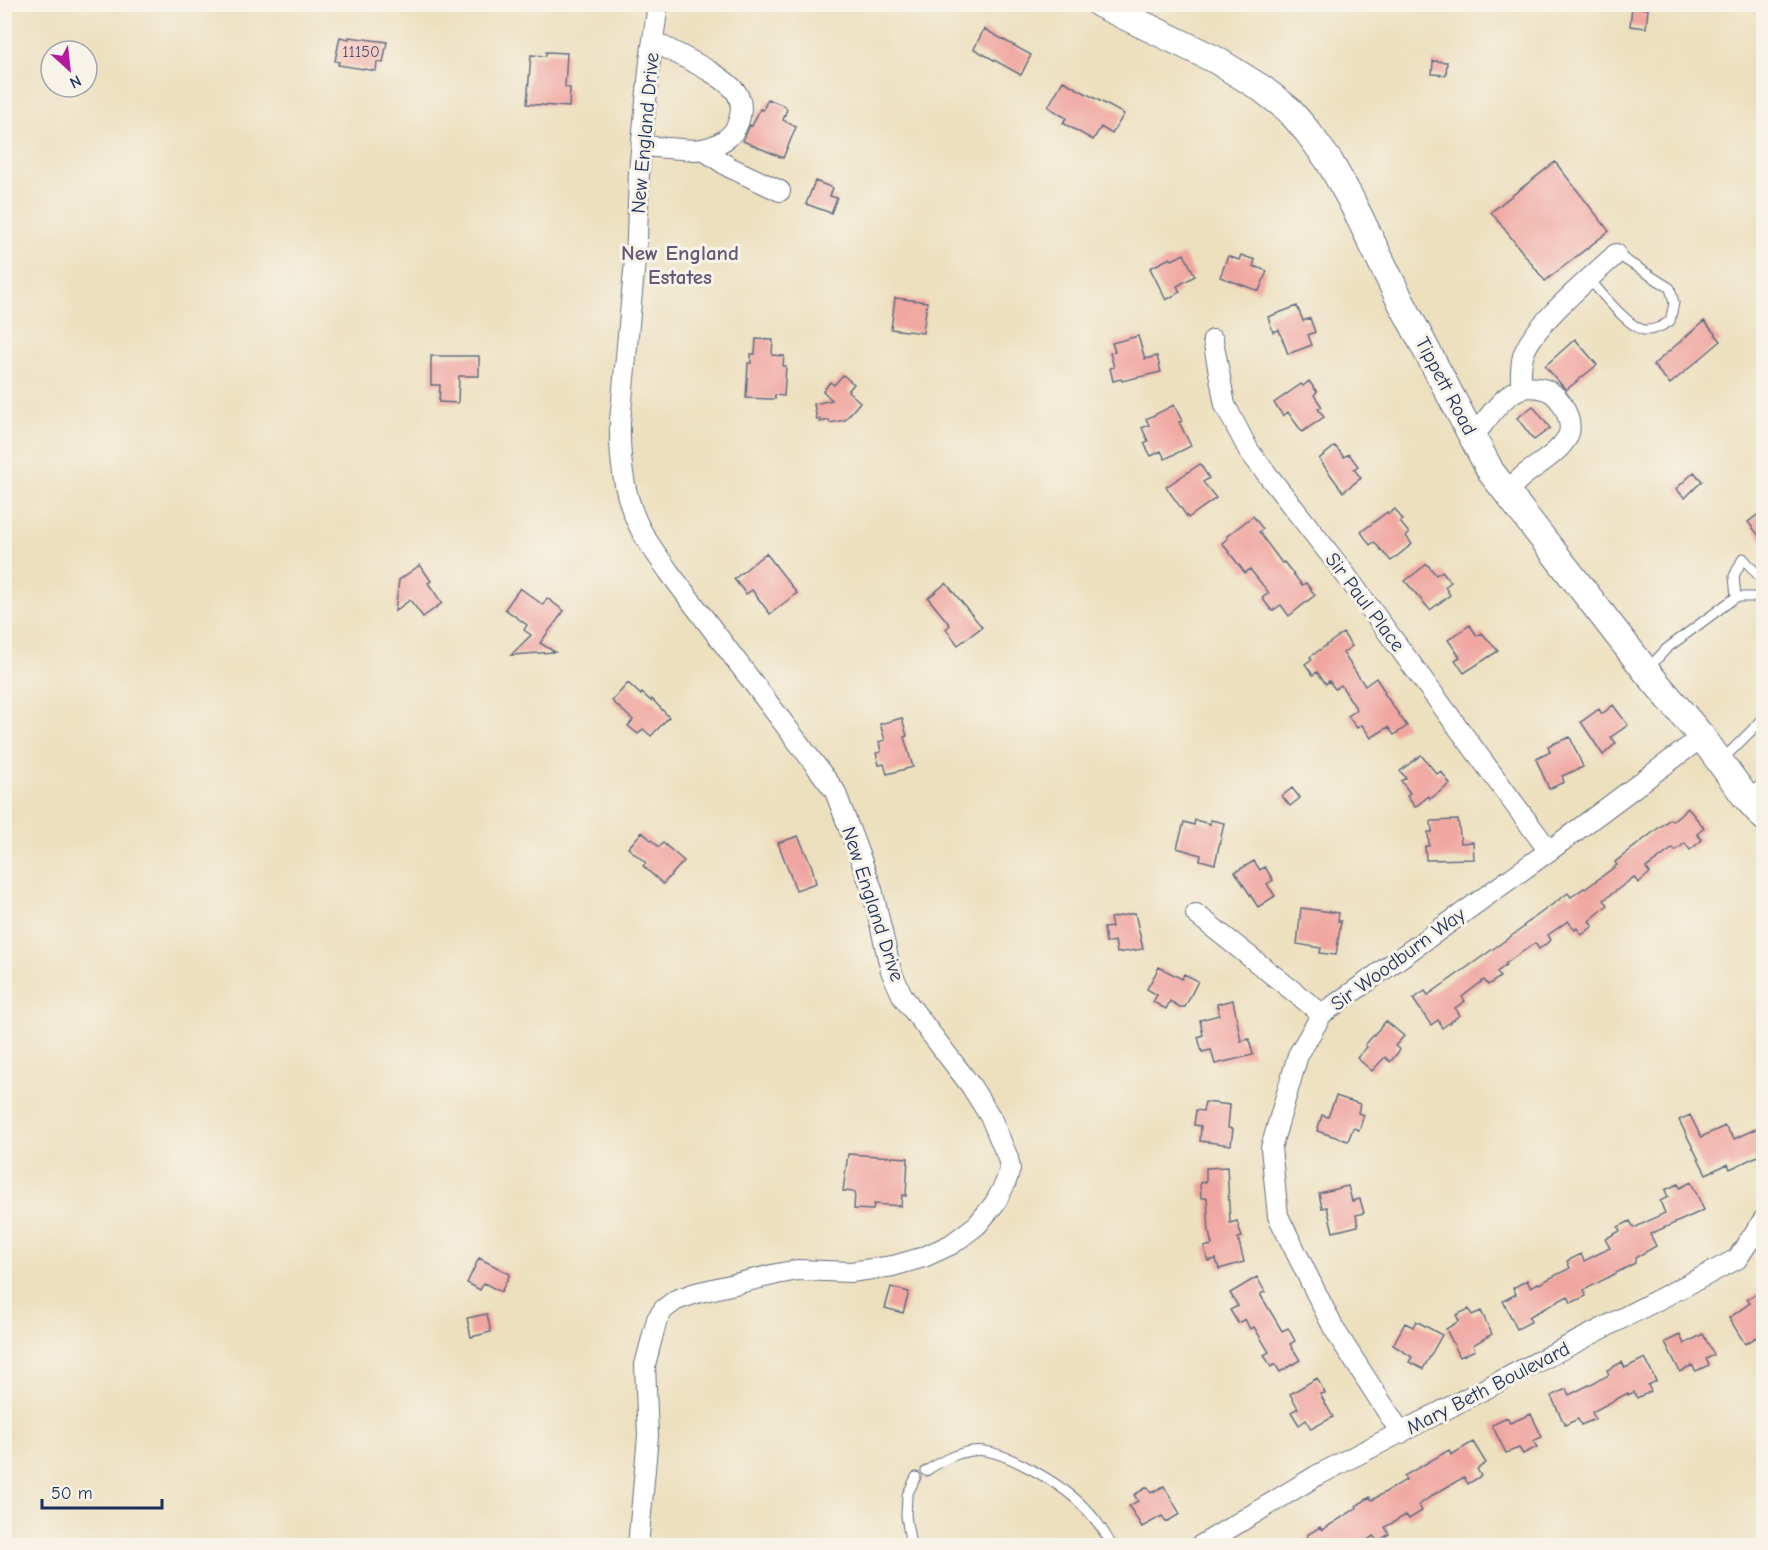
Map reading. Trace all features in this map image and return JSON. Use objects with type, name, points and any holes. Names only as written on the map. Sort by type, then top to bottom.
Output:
[{"type":"street","name":"New England Drive","points":[[638,1545],[648,1436],[645,1365],[657,1319],[664,1309],[676,1300],[696,1293],[777,1274],[798,1270],[851,1272],[893,1266],[924,1257],[952,1244],[977,1225],[995,1203],[1010,1169],[1008,1158],[986,1110],[945,1051],[903,998],[891,970],[872,889],[835,791],[669,572],[644,536],[631,506],[619,450],[620,421],[637,239],[639,171],[658,4]]},
{"type":"street","name":"Tippett Road","points":[[1100,4],[1216,60],[1252,82],[1288,109],[1307,130],[1329,161],[1350,198],[1400,300],[1491,471],[1646,671],[1721,761],[1754,789],[1764,817]]},
{"type":"street","points":[[642,146],[694,150],[711,147],[728,138],[736,128],[742,113],[740,101],[735,92],[722,80],[653,41]]},
{"type":"street","points":[[702,149],[729,167],[780,191]]},
{"type":"street","points":[[1521,388],[1520,374],[1523,356],[1528,345],[1547,320],[1616,254]]},
{"type":"street","name":"Sir Paul Place","points":[[1213,340],[1225,405],[1249,452],[1338,566],[1549,851]]},
{"type":"street","points":[[1473,437],[1507,398],[1521,388],[1533,387],[1551,392],[1566,412],[1569,433],[1562,445],[1521,477],[1507,492]]},
{"type":"street","name":"Sir Woodburn Way","points":[[1401,1432],[1334,1329],[1278,1216],[1271,1148],[1298,1055],[1322,1014],[1549,851],[1702,737]]},
{"type":"street","points":[[1196,914],[1322,1014]]},
{"type":"street","name":"Mary Beth Boulevard","points":[[1200,1545],[1316,1476],[1737,1259],[1764,1220]]},
{"type":"lane","points":[[1589,279],[1633,325],[1644,330],[1659,328],[1670,321],[1674,303],[1670,288],[1616,254]]},
{"type":"lane","points":[[1736,597],[1734,576],[1743,558],[1764,582]]},
{"type":"lane","points":[[1646,671],[1666,649],[1736,597],[1764,597]]},
{"type":"lane","points":[[1721,761],[1764,718]]},
{"type":"lane","points":[[926,1471],[946,1459],[974,1450],[988,1451],[1013,1460],[1037,1473],[1081,1503],[1103,1529],[1112,1545]]},
{"type":"lane","points":[[911,1545],[906,1516],[907,1496],[916,1477]]},
{"type":"building","points":[[1632,7],[1648,9],[1646,28],[1630,26]]},
{"type":"building","points":[[984,29],[1031,55],[1021,75],[974,49]]},
{"type":"building","points":[[340,37],[387,42],[383,63],[377,62],[376,71],[338,65],[339,62],[335,61]]},
{"type":"building","points":[[546,52],[567,53],[565,87],[570,88],[569,107],[527,104],[531,55],[546,56]]},
{"type":"building","points":[[1433,61],[1447,62],[1446,75],[1432,74]]},
{"type":"building","points":[[1063,81],[1124,114],[1112,134],[1101,127],[1093,140],[1063,123],[1066,118],[1048,107]]},
{"type":"building","points":[[768,99],[785,106],[787,109],[783,120],[796,127],[783,158],[743,141],[750,125],[752,126]]},
{"type":"building","points":[[1555,162],[1609,231],[1545,281],[1491,212]]},
{"type":"building","points":[[815,181],[833,188],[830,196],[837,198],[831,213],[806,204]]},
{"type":"building","points":[[1184,254],[1195,276],[1177,286],[1180,292],[1166,300],[1150,268]]},
{"type":"building","points":[[1241,255],[1255,260],[1253,266],[1267,271],[1259,291],[1220,277],[1228,256],[1239,260]]},
{"type":"building","points":[[895,298],[927,302],[923,333],[891,329]]},
{"type":"building","points":[[1297,306],[1303,321],[1310,318],[1315,332],[1308,335],[1312,345],[1288,354],[1279,330],[1273,332],[1268,317]]},
{"type":"building","points":[[1704,321],[1721,341],[1670,384],[1653,365]]},
{"type":"building","points":[[1138,336],[1145,359],[1157,356],[1161,372],[1113,381],[1110,368],[1114,367],[1110,353],[1115,352],[1112,343]]},
{"type":"building","points":[[756,339],[773,340],[772,355],[784,356],[783,366],[786,366],[784,396],[775,395],[775,399],[746,398],[748,363],[751,363],[751,354],[755,354]]},
{"type":"building","points":[[1575,339],[1597,365],[1566,390],[1545,366]]},
{"type":"building","points":[[431,356],[479,356],[479,376],[459,376],[458,403],[439,402],[440,385],[431,385]]},
{"type":"building","points":[[843,375],[854,384],[848,391],[860,402],[845,420],[820,422],[820,419],[817,420],[814,404],[832,400],[823,391],[830,382],[834,385]]},
{"type":"building","points":[[1309,381],[1317,392],[1314,395],[1322,407],[1318,409],[1324,417],[1302,432],[1288,412],[1283,416],[1274,403]]},
{"type":"building","points":[[1174,405],[1182,421],[1179,422],[1191,446],[1165,459],[1161,451],[1151,456],[1144,443],[1148,441],[1142,428],[1149,425],[1146,419]]},
{"type":"building","points":[[1533,406],[1550,428],[1534,440],[1517,418]]},
{"type":"building","points":[[1335,446],[1344,457],[1349,454],[1358,466],[1354,469],[1361,478],[1343,492],[1319,459]]},
{"type":"building","points":[[1200,464],[1209,478],[1203,482],[1216,498],[1188,518],[1166,487]]},
{"type":"building","points":[[1694,472],[1702,481],[1685,498],[1676,489]]},
{"type":"building","points":[[1395,509],[1403,520],[1400,522],[1409,533],[1406,536],[1412,544],[1391,561],[1374,542],[1370,545],[1361,532],[1387,512],[1388,514]]},
{"type":"building","points":[[1764,510],[1764,542],[1748,522]]},
{"type":"building","points":[[1253,516],[1263,529],[1259,532],[1282,563],[1284,562],[1302,585],[1306,583],[1315,595],[1289,616],[1281,605],[1272,611],[1262,598],[1269,593],[1250,569],[1245,573],[1222,543],[1228,538],[1227,536]]},
{"type":"building","points":[[766,553],[797,593],[770,614],[752,590],[746,594],[734,579]]},
{"type":"building","points":[[1427,564],[1436,575],[1442,571],[1451,582],[1445,587],[1450,595],[1430,610],[1405,581]]},
{"type":"building","points":[[420,565],[431,581],[428,583],[442,603],[423,617],[410,600],[395,611],[399,580]]},
{"type":"building","points":[[946,583],[982,627],[958,645],[946,629],[950,625],[928,598]]},
{"type":"building","points":[[520,588],[543,605],[547,598],[564,611],[540,643],[555,652],[511,655],[531,635],[524,630],[527,625],[505,609]]},
{"type":"building","points":[[1470,625],[1477,636],[1482,633],[1498,651],[1464,673],[1455,660],[1460,657],[1448,640]]},
{"type":"building","points":[[1343,633],[1352,646],[1343,653],[1365,686],[1376,678],[1407,726],[1394,735],[1388,727],[1371,738],[1362,725],[1357,728],[1348,716],[1357,710],[1341,685],[1335,689],[1329,681],[1326,684],[1317,672],[1313,675],[1305,664],[1312,659],[1310,657]]},
{"type":"building","points":[[628,683],[641,695],[642,693],[651,701],[652,699],[669,717],[651,736],[643,729],[638,734],[628,726],[633,720],[612,701]]},
{"type":"building","points":[[1613,705],[1628,725],[1611,737],[1616,743],[1603,755],[1581,722],[1599,709],[1602,714]]},
{"type":"building","points":[[902,718],[907,736],[904,737],[913,767],[887,774],[884,764],[879,765],[876,753],[881,752],[879,742],[885,740],[880,724]]},
{"type":"building","points":[[1570,737],[1583,767],[1562,776],[1564,782],[1549,789],[1536,759],[1550,752],[1548,746]]},
{"type":"building","points":[[1421,755],[1437,774],[1441,771],[1450,784],[1415,807],[1407,796],[1410,793],[1401,781],[1406,778],[1400,771]]},
{"type":"building","points":[[1292,788],[1300,798],[1290,806],[1282,796]]},
{"type":"building","points":[[1688,808],[1704,828],[1697,834],[1702,840],[1690,850],[1685,843],[1675,851],[1673,848],[1646,868],[1650,873],[1638,883],[1634,877],[1604,900],[1608,905],[1589,921],[1593,926],[1582,935],[1568,921],[1548,935],[1551,940],[1539,949],[1535,943],[1505,964],[1497,972],[1500,977],[1488,985],[1484,980],[1462,997],[1465,1001],[1455,1008],[1460,1015],[1442,1028],[1438,1020],[1431,1025],[1413,999],[1425,991],[1428,995],[1568,893],[1571,897],[1585,889],[1617,865],[1615,862],[1670,819],[1672,821]]},
{"type":"building","points":[[1195,820],[1210,824],[1211,820],[1224,823],[1215,864],[1200,860],[1201,855],[1177,848],[1184,822],[1194,825]]},
{"type":"building","points":[[1458,820],[1461,843],[1473,842],[1474,859],[1426,860],[1425,846],[1429,846],[1428,832],[1432,832],[1431,821]]},
{"type":"building","points":[[642,832],[659,847],[663,843],[684,861],[663,884],[643,866],[646,863],[628,848]]},
{"type":"building","points":[[798,836],[812,867],[816,883],[796,890],[778,843]]},
{"type":"building","points":[[1254,861],[1260,870],[1265,867],[1273,880],[1267,884],[1275,896],[1258,907],[1235,872]]},
{"type":"building","points":[[1301,908],[1339,913],[1338,921],[1341,921],[1336,955],[1320,953],[1321,948],[1297,944]]},
{"type":"building","points":[[1135,913],[1143,949],[1117,953],[1115,941],[1106,943],[1104,928],[1112,927],[1110,918]]},
{"type":"building","points":[[1159,967],[1182,979],[1184,974],[1198,981],[1185,1007],[1180,1007],[1170,1001],[1166,1009],[1153,1002],[1157,995],[1147,989]]},
{"type":"building","points":[[1233,1000],[1241,1041],[1249,1039],[1253,1055],[1215,1064],[1211,1050],[1202,1052],[1198,1037],[1203,1035],[1200,1020],[1219,1015],[1217,1004]]},
{"type":"building","points":[[1386,1021],[1404,1036],[1395,1046],[1400,1050],[1390,1062],[1385,1057],[1372,1071],[1357,1058]]},
{"type":"building","points":[[1336,1096],[1360,1104],[1358,1113],[1364,1115],[1359,1130],[1353,1128],[1348,1141],[1317,1131],[1322,1115],[1328,1117]]},
{"type":"building","points":[[1205,1102],[1230,1105],[1228,1128],[1233,1129],[1231,1145],[1200,1141],[1201,1126],[1194,1125],[1196,1110],[1203,1111]]},
{"type":"building","points":[[1690,1115],[1701,1137],[1725,1126],[1734,1139],[1764,1125],[1764,1153],[1730,1169],[1728,1164],[1706,1174],[1679,1120]]},
{"type":"building","points":[[848,1154],[908,1158],[906,1196],[902,1195],[901,1206],[874,1204],[873,1210],[854,1209],[855,1192],[843,1191]]},
{"type":"building","points":[[1227,1167],[1230,1223],[1237,1221],[1242,1237],[1238,1238],[1244,1262],[1219,1269],[1216,1259],[1208,1261],[1204,1247],[1212,1245],[1207,1198],[1201,1198],[1200,1183],[1206,1182],[1206,1168]]},
{"type":"building","points":[[1691,1182],[1704,1210],[1650,1234],[1656,1246],[1635,1258],[1635,1263],[1584,1290],[1586,1296],[1571,1303],[1568,1296],[1532,1315],[1529,1317],[1531,1322],[1517,1329],[1503,1301],[1516,1294],[1513,1288],[1527,1280],[1530,1287],[1539,1284],[1570,1268],[1567,1261],[1581,1254],[1584,1261],[1610,1248],[1605,1239],[1620,1231],[1618,1227],[1630,1221],[1634,1228],[1665,1213],[1660,1201],[1668,1197],[1665,1190],[1678,1184],[1680,1188]]},
{"type":"building","points":[[1348,1186],[1352,1201],[1360,1199],[1364,1213],[1356,1215],[1358,1226],[1333,1232],[1327,1207],[1322,1208],[1319,1193]]},
{"type":"building","points":[[479,1258],[510,1274],[501,1292],[484,1283],[480,1290],[467,1283]]},
{"type":"building","points":[[1257,1277],[1265,1292],[1260,1294],[1282,1331],[1288,1328],[1295,1341],[1290,1344],[1300,1360],[1280,1372],[1275,1364],[1271,1367],[1264,1355],[1269,1352],[1254,1327],[1250,1329],[1245,1319],[1238,1323],[1230,1310],[1238,1306],[1230,1293]]},
{"type":"building","points":[[891,1287],[909,1292],[903,1313],[885,1308]]},
{"type":"building","points":[[1764,1289],[1764,1333],[1745,1344],[1729,1318],[1750,1303],[1747,1299]]},
{"type":"building","points":[[1469,1309],[1472,1315],[1481,1311],[1492,1334],[1473,1345],[1475,1350],[1460,1357],[1446,1329],[1459,1321],[1456,1315]]},
{"type":"building","points":[[487,1314],[491,1332],[471,1337],[467,1318]]},
{"type":"building","points":[[1416,1321],[1442,1335],[1423,1369],[1409,1362],[1412,1357],[1393,1345],[1405,1323],[1413,1327]]},
{"type":"building","points":[[1703,1334],[1714,1355],[1706,1359],[1709,1365],[1696,1371],[1692,1365],[1680,1372],[1665,1342],[1680,1335],[1684,1344]]},
{"type":"building","points":[[1645,1358],[1656,1381],[1648,1385],[1651,1391],[1637,1398],[1634,1392],[1628,1395],[1628,1393],[1592,1412],[1595,1419],[1581,1425],[1578,1419],[1565,1425],[1551,1396],[1566,1389],[1569,1395],[1609,1375],[1607,1370],[1622,1362],[1625,1368]]},
{"type":"building","points":[[1317,1378],[1325,1393],[1320,1394],[1333,1417],[1311,1429],[1306,1420],[1299,1425],[1291,1412],[1298,1408],[1290,1394]]},
{"type":"building","points":[[1531,1414],[1542,1437],[1533,1441],[1537,1447],[1523,1454],[1519,1448],[1506,1453],[1492,1425],[1507,1418],[1510,1423]]},
{"type":"building","points":[[1473,1442],[1486,1463],[1477,1469],[1481,1476],[1468,1484],[1464,1477],[1433,1495],[1419,1505],[1422,1511],[1409,1519],[1406,1515],[1385,1527],[1389,1534],[1377,1542],[1374,1536],[1359,1545],[1294,1545],[1320,1527],[1322,1530],[1357,1508],[1356,1506],[1370,1497],[1372,1500],[1406,1480],[1404,1476],[1449,1450],[1451,1455]]},
{"type":"building","points":[[1164,1486],[1180,1514],[1166,1522],[1162,1516],[1142,1527],[1129,1506],[1138,1501],[1134,1495],[1147,1487],[1151,1493]]},
{"type":"district","name":"New England Estates","points":[[680,265]]}]
